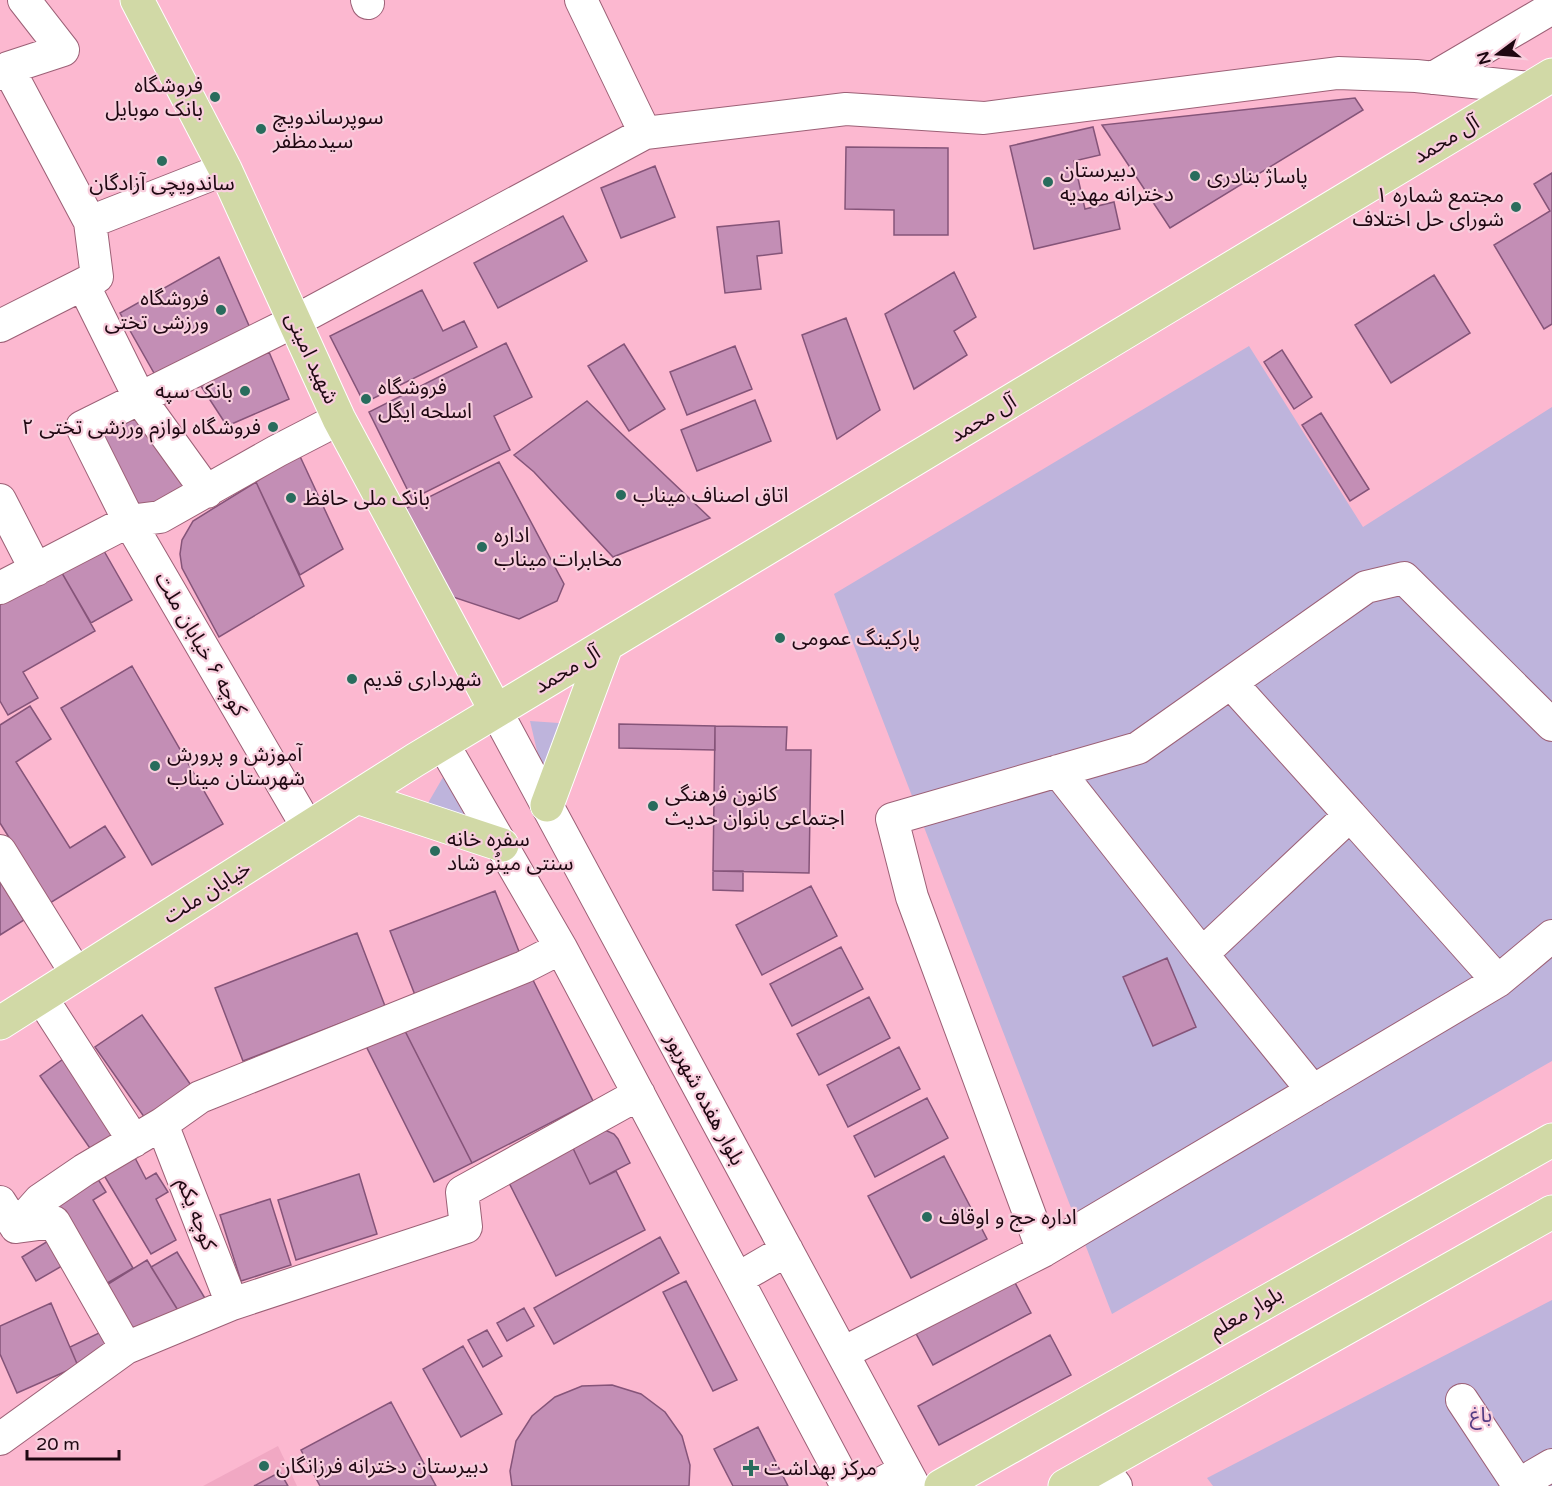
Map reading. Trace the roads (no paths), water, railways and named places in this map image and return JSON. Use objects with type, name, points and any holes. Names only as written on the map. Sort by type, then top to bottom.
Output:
[{"type":"main road","name":"شهید امینی","points":[[137,0],[225,169],[339,419],[496,711]]},
{"type":"main road","name":"آل محمد","points":[[414,760],[1541,82]]},
{"type":"main road","points":[[547,806],[606,646]]},
{"type":"main road","name":"خیابان ملت","points":[[0,1023],[414,760]]},
{"type":"main road","points":[[357,797],[502,845]]},
{"type":"main road","name":"بلوار معلم","points":[[941,1486],[1552,1140]]},
{"type":"main road","points":[[1065,1486],[1108,1476],[1552,1212]]},
{"type":"street","points":[[0,326],[98,277],[90,222],[4,71],[63,50],[24,0]]},
{"type":"street","points":[[581,0],[645,133]]},
{"type":"street","points":[[1433,78],[1552,8]]},
{"type":"street","points":[[140,399],[295,321],[645,133],[846,109],[984,118],[1338,73],[1541,82]]},
{"type":"street","points":[[90,222],[225,169]]},
{"type":"street","points":[[83,284],[140,399],[207,492]]},
{"type":"street","name":"کوچه ۶ خیابان ملت","points":[[140,399],[82,427],[129,521],[308,828]]},
{"type":"street","points":[[0,588],[129,521],[160,517],[339,419]]},
{"type":"street","points":[[0,500],[36,570]]},
{"type":"street","points":[[1043,1251],[912,897],[892,819],[1138,748],[1366,587],[1404,578],[1552,725]]},
{"type":"street","points":[[1231,682],[1498,981]]},
{"type":"street","name":"بلوار هفده شهریور","points":[[496,711],[910,1478]]},
{"type":"street","points":[[443,744],[561,948],[847,1486]]},
{"type":"street","points":[[1058,771],[1313,1091]]},
{"type":"street","points":[[1202,954],[1350,815]]},
{"type":"street","points":[[0,851],[76,973]]},
{"type":"street","points":[[843,1353],[1043,1251],[1498,981],[1552,936]]},
{"type":"street","points":[[8,1214],[40,1200],[84,1170],[162,1124],[200,1097],[524,967],[561,948]]},
{"type":"street","points":[[41,997],[134,1141]]},
{"type":"street","points":[[0,1439],[126,1348],[232,1304],[466,1227],[462,1192],[639,1094]]},
{"type":"street","name":"کوچه یکم","points":[[162,1124],[232,1304]]},
{"type":"street","points":[[8,1214],[54,1222],[126,1348]]},
{"type":"street","points":[[737,1279],[787,1250]]},
{"type":"street","points":[[1462,1400],[1518,1486],[1552,1465]]},
{"type":"street","points":[[877,1486],[910,1478]]},
{"type":"place","name":"فروشگاه بانک موبایل","points":[[215,97]]},
{"type":"place","name":"سوپرساندویچ سیدمظفر","points":[[261,129]]},
{"type":"place","name":"ساندویچی آزادگان","points":[[162,161]]},
{"type":"place","name":"پاساژ بنادری","points":[[1195,176]]},
{"type":"place","name":"دبیرستان دخترانه مهدیه","points":[[1048,182]]},
{"type":"place","name":"مجتمع شماره ۱ شورای حل اختلاف","points":[[1516,207]]},
{"type":"place","name":"فروشگاه ورزشی تختی","points":[[221,310]]},
{"type":"place","name":"بانک سپه","points":[[245,391]]},
{"type":"place","name":"فروشگاه اسلحه ایگل","points":[[366,399]]},
{"type":"place","name":"فروشگاه لوازم ورزشی تختی ۲","points":[[273,427]]},
{"type":"place","name":"اتاق اصناف میناب","points":[[621,495]]},
{"type":"place","name":"بانک ملی حافظ","points":[[291,498]]},
{"type":"place","name":"اداره مخابرات میناب","points":[[482,547]]},
{"type":"place","name":"پارکینگ عمومی","points":[[780,638]]},
{"type":"place","name":"شهرداری قدیم","points":[[352,679]]},
{"type":"place","name":"آموزش و پرورش شهرستان میناب","points":[[155,766]]},
{"type":"place","name":"کانون فرهنگی اجتماعی بانوان حدیث","points":[[653,806]]},
{"type":"place","name":"سفره خانه سنتی مینُو شاد","points":[[435,851]]},
{"type":"place","name":"اداره حج و اوقاف","points":[[927,1217]]},
{"type":"place","name":"دبیرستان دخترانه فرزانگان","points":[[264,1466]]},
{"type":"place","name":"مرکز بهداشت","points":[[751,1468]]},
{"type":"park label","name":"باغ","points":[[1481,1415]]}]
